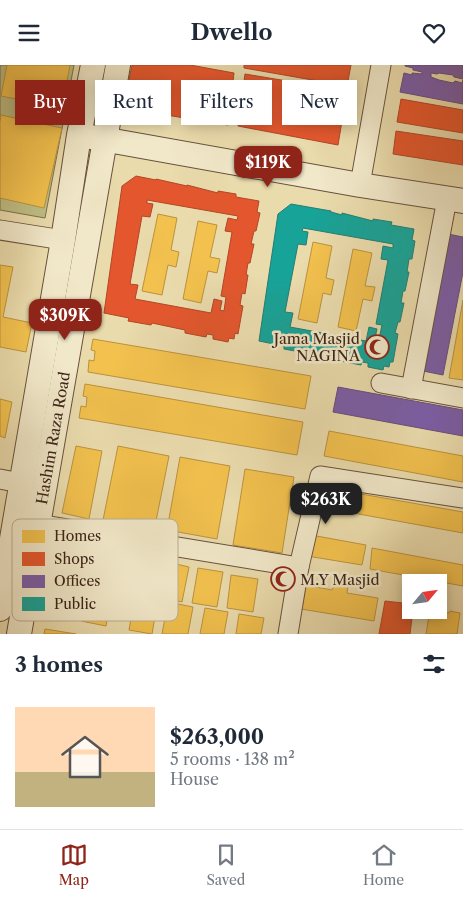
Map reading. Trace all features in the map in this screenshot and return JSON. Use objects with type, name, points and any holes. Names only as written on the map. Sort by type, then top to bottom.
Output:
[{"type":"street","name":"Hashim Raza Road","points":[[0,609],[10,481],[63,240],[79,135],[93,65]]},
{"type":"street","name":"Hashim Raza Road","points":[[39,519],[118,65]]},
{"type":"street","points":[[360,185],[381,65]]},
{"type":"street","points":[[79,135],[455,200],[411,389]]},
{"type":"street","points":[[0,230],[63,240]]},
{"type":"street","points":[[381,383],[463,398]]},
{"type":"street","points":[[288,634],[299,567],[320,476],[463,498]]},
{"type":"street","points":[[178,547],[299,567]]},
{"type":"street","name":"Hashim Raza Road","points":[[19,634],[21,621]]},
{"type":"green space","points":[[0,65],[74,65],[71,80],[15,80],[15,125],[63,125],[45,218],[0,210]]},
{"type":"building: Homes","points":[[7,65],[70,65],[67,80],[15,80],[15,99],[1,96]]},
{"type":"building: Homes","points":[[1,115],[15,118],[15,125],[48,125],[62,128],[44,208],[0,198]]},
{"type":"building: Homes","points":[[158,214],[177,218],[171,250],[179,252],[176,267],[168,265],[162,295],[142,291]]},
{"type":"building: Homes","points":[[198,221],[217,225],[210,257],[220,259],[217,273],[208,271],[201,303],[183,299]]},
{"type":"building: Homes","points":[[313,242],[332,246],[326,278],[334,280],[331,295],[323,293],[317,323],[298,319]]},
{"type":"building: Homes","points":[[353,249],[372,253],[365,286],[375,287],[372,301],[363,299],[356,331],[338,327]]},
{"type":"building: Homes","points":[[0,265],[13,267],[3,317],[32,323],[26,352],[0,347]]},
{"type":"building: Homes","points":[[463,300],[463,380],[449,378]]},
{"type":"building: Homes","points":[[93,339],[311,376],[305,409],[88,372],[89,360],[94,361],[95,351],[91,350]]},
{"type":"building: Homes","points":[[85,384],[303,422],[297,455],[79,418],[81,406],[86,407],[87,397],[83,396]]},
{"type":"building: Homes","points":[[0,399],[12,402],[5,438],[0,436]]},
{"type":"building: Homes","points":[[329,431],[463,456],[463,482],[324,456]]},
{"type":"building: Homes","points":[[76,446],[102,451],[89,519],[62,513]]},
{"type":"building: Homes","points":[[118,446],[169,456],[156,519],[103,519]]},
{"type":"building: Homes","points":[[180,457],[230,466],[217,539],[178,532],[178,519],[169,519]]},
{"type":"building: Homes","points":[[245,469],[294,477],[282,553],[233,545]]},
{"type":"building: Homes","points":[[316,486],[463,512],[463,533],[315,506]]},
{"type":"building: Homes","points":[[311,535],[366,545],[362,565],[307,556]]},
{"type":"building: Homes","points":[[372,548],[463,565],[463,586],[448,583],[448,574],[402,575],[370,569]]},
{"type":"building: Homes","points":[[178,564],[189,567],[182,602],[178,601]]},
{"type":"building: Homes","points":[[198,568],[223,572],[217,607],[192,603]]},
{"type":"building: Homes","points":[[231,575],[258,579],[253,612],[227,608]]},
{"type":"building: Homes","points":[[300,584],[332,590],[335,584],[348,586],[347,593],[378,598],[374,621],[295,608]]},
{"type":"building: Homes","points":[[178,604],[193,607],[188,634],[162,634],[164,621],[178,621]]},
{"type":"building: Homes","points":[[205,608],[228,612],[224,634],[200,634]]},
{"type":"building: Homes","points":[[450,611],[460,613],[457,634],[426,634],[428,619],[448,619]]},
{"type":"building: Homes","points":[[239,614],[264,618],[261,634],[236,634]]},
{"type":"building: Homes","points":[[81,621],[107,621],[106,626]]},
{"type":"building: Homes","points":[[131,621],[154,621],[152,634],[129,630]]},
{"type":"building: Homes","points":[[45,629],[76,634],[44,634]]},
{"type":"building: Shops","points":[[132,65],[190,65],[234,73],[233,80],[181,80],[181,117],[171,116],[171,80],[129,80]]},
{"type":"building: Shops","points":[[244,65],[351,65],[348,80],[313,80],[244,68]]},
{"type":"building: Shops","points":[[245,74],[282,80],[282,125],[341,125],[338,145],[238,126],[272,125],[272,80],[244,80]]},
{"type":"building: Shops","points":[[401,99],[463,110],[463,133],[397,122]]},
{"type":"building: Shops","points":[[396,131],[463,141],[463,165],[393,154]]},
{"type":"building: Shops","points":[[136,176],[187,185],[218,193],[218,191],[236,194],[236,197],[259,201],[257,212],[260,213],[251,244],[254,244],[250,263],[248,263],[245,294],[242,293],[240,305],[243,306],[238,334],[235,333],[234,339],[229,338],[228,342],[213,339],[213,335],[207,334],[206,337],[185,333],[185,330],[152,323],[151,325],[128,321],[129,318],[104,313],[122,186]],"holes":[[[147,200],[238,216],[237,220],[228,218],[225,231],[232,232],[221,296],[226,297],[224,311],[220,310],[222,301],[214,299],[211,313],[135,299],[138,285],[130,284],[142,216],[150,217],[153,204],[147,203]]]},
{"type":"building: Shops","points":[[385,601],[402,603],[402,619],[412,619],[410,634],[379,634]]},
{"type":"building: Offices","points":[[405,65],[463,65],[463,79],[439,73],[431,73],[431,77],[453,83],[455,81],[462,83],[463,80],[463,104],[400,92],[404,73],[412,75],[412,73],[422,74],[422,72],[413,70],[413,68]]},
{"type":"building: Offices","points":[[438,232],[463,237],[463,272],[443,375],[413,369]]},
{"type":"building: Offices","points":[[338,387],[463,410],[463,436],[333,412]]},
{"type":"building: Public","points":[[291,204],[331,211],[342,215],[342,213],[373,221],[373,219],[392,222],[391,225],[414,229],[412,240],[415,241],[412,259],[409,259],[407,272],[409,272],[401,303],[404,303],[400,322],[398,322],[395,333],[398,334],[393,362],[390,362],[389,367],[384,366],[383,370],[368,367],[368,363],[362,362],[361,365],[340,361],[341,358],[307,351],[306,353],[284,349],[284,346],[259,341],[278,214]],"holes":[[[303,228],[393,244],[393,248],[383,246],[381,259],[388,260],[376,324],[382,325],[379,339],[375,338],[377,329],[369,327],[366,341],[290,327],[293,313],[285,312],[298,244],[306,245],[308,232],[302,231]]]},
{"type":"place","name":"Jama Masjid NAGINA","points":[[377,347]]},
{"type":"place","name":"M.Y Masjid","points":[[283,579]]}]
